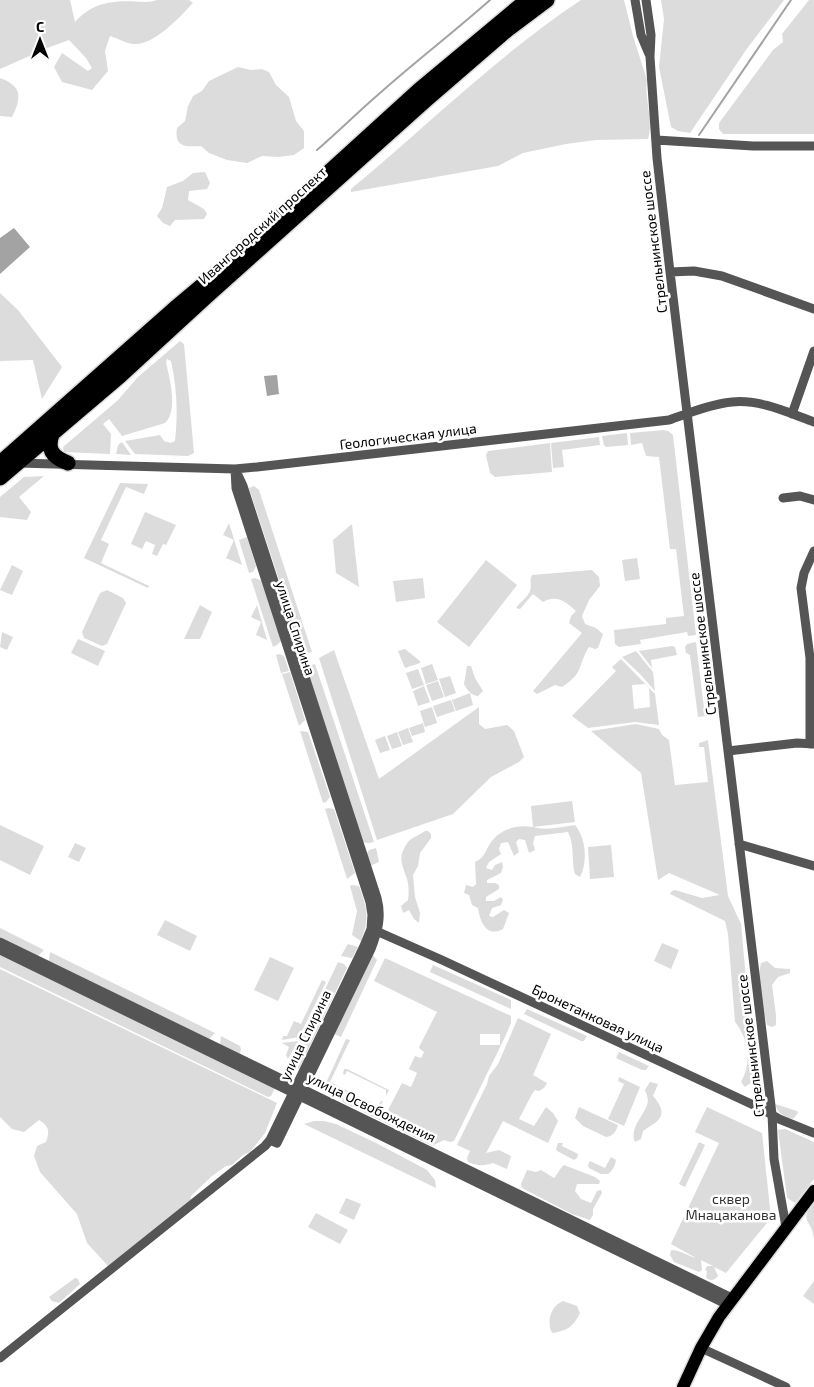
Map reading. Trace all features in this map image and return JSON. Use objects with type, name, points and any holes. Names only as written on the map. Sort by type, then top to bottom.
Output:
[{"type":"highway","name":"Ивангородский проспект","points":[[0,463],[174,308],[230,262],[419,90],[527,0]]},
{"type":"highway","name":"Ивангородский проспект","points":[[0,478],[120,376],[426,100],[507,30],[547,0]]},
{"type":"highway","points":[[53,432],[50,444],[51,451],[60,460],[68,463]]},
{"type":"main road","points":[[683,1387],[701,1348],[730,1301],[814,1191]]},
{"type":"street","name":"Стрельнинское шоссе","points":[[635,0],[641,35],[650,57]]},
{"type":"street","name":"Стрельнинское шоссе","points":[[646,0],[651,35],[650,57],[656,140],[670,272],[772,1114],[774,1159],[786,1227]]},
{"type":"street","points":[[656,140],[753,146],[814,146]]},
{"type":"street","points":[[670,272],[694,271],[722,276],[814,309]]},
{"type":"street","points":[[792,414],[814,352]]},
{"type":"street","name":"Геологическая улица","points":[[0,463],[68,463],[235,469],[660,421],[726,403],[742,402],[761,405],[814,422]]},
{"type":"street","name":"улица Спирина","points":[[0,1358],[264,1146],[274,1142],[374,930],[370,902],[236,488],[235,469]]},
{"type":"street","points":[[783,498],[800,496],[814,500]]},
{"type":"street","points":[[728,752],[784,744],[812,744],[810,658],[801,588],[812,562],[814,551]]},
{"type":"street","points":[[739,844],[814,866]]},
{"type":"street","name":"Бронетанковая улица","points":[[374,930],[772,1114],[779,1119],[814,1133]]},
{"type":"street","name":"улица Освобождения","points":[[0,942],[730,1301]]},
{"type":"street","name":"улица Освобождения","points":[[0,950],[298,1090]]},
{"type":"street","points":[[701,1348],[786,1387]]},
{"type":"green space","points":[[0,0],[70,0],[75,22],[90,9],[107,3],[189,0],[193,3],[167,28],[143,43],[130,43],[110,36],[105,51],[108,71],[92,90],[62,82],[54,67],[62,53],[88,71],[92,68],[86,58],[69,40],[0,69]]},
{"type":"green space","points":[[581,0],[624,0],[647,80],[646,87],[650,117],[648,139],[596,140],[566,144],[523,153],[498,166],[351,192],[351,189],[463,91],[550,21]]},
{"type":"green space","points":[[661,0],[784,0],[746,50],[690,133],[678,131],[671,127],[659,67],[664,19]]},
{"type":"green space","points":[[809,0],[814,0],[814,134],[723,134],[719,129],[719,123],[773,50],[783,42],[782,34]]},
{"type":"green space","points":[[238,67],[251,70],[262,69],[269,72],[276,85],[289,97],[296,121],[304,131],[304,148],[294,155],[262,156],[247,163],[227,160],[209,153],[201,146],[186,146],[179,142],[177,139],[177,128],[185,121],[188,106],[193,96],[202,91],[209,81]]},
{"type":"green space","points":[[0,78],[13,85],[18,93],[17,104],[12,117],[0,116]]},
{"type":"green space","points":[[205,172],[210,183],[207,189],[189,191],[188,200],[204,209],[207,214],[204,219],[175,220],[170,226],[163,223],[157,216],[162,208],[167,187],[183,181],[193,173]]},
{"type":"green space","points":[[0,293],[18,310],[62,367],[42,399],[33,360],[0,361]]},
{"type":"green space","points":[[180,341],[184,344],[194,453],[188,456],[135,454],[125,441],[160,435],[164,441],[171,443],[175,441],[176,391],[171,361],[167,359],[172,403],[169,418],[165,423],[122,436],[109,419],[103,424],[111,434],[110,454],[64,452],[63,447],[117,401],[138,377]]},
{"type":"green space","points":[[664,430],[673,435],[696,635],[688,636],[687,632],[640,640],[641,644],[619,647],[615,644],[614,630],[666,624],[666,618],[684,616],[676,549],[670,549],[659,457],[646,456],[642,443],[631,445],[630,433]]},
{"type":"green space","points":[[627,433],[628,445],[606,447],[604,445],[602,436]]},
{"type":"green space","points":[[599,437],[600,445],[562,450],[564,467],[553,468],[551,443]]},
{"type":"green space","points":[[122,442],[131,455],[116,454],[118,445]]},
{"type":"green space","points":[[550,443],[552,472],[495,477],[490,473],[486,455],[488,451]]},
{"type":"green space","points":[[44,476],[19,497],[31,512],[27,520],[0,517],[0,497],[24,477]]},
{"type":"green space","points":[[120,483],[148,484],[144,494],[126,487],[101,540],[109,544],[101,563],[149,586],[148,588],[84,558]]},
{"type":"green space","points":[[254,486],[259,490],[312,652],[307,653],[302,650],[249,488]]},
{"type":"green space","points":[[145,512],[176,525],[166,545],[163,544],[157,556],[152,554],[155,545],[146,541],[142,549],[131,544]]},
{"type":"green space","points":[[229,523],[242,565],[226,558],[234,540],[223,535]]},
{"type":"green space","points":[[352,524],[359,587],[336,573],[333,540]]},
{"type":"green space","points":[[247,537],[256,566],[253,572],[249,573],[239,540]]},
{"type":"green space","points":[[637,558],[640,579],[625,581],[622,560]]},
{"type":"green space","points":[[486,560],[517,585],[469,647],[437,622]]},
{"type":"green space","points":[[12,565],[23,571],[12,595],[0,590]]},
{"type":"green space","points":[[592,570],[599,577],[600,586],[589,600],[582,616],[585,624],[596,628],[603,634],[598,648],[589,647],[577,673],[569,682],[562,687],[555,685],[537,694],[533,691],[582,633],[569,623],[571,616],[576,611],[561,600],[553,599],[543,602],[533,594],[520,609],[516,608],[530,591],[532,575]]},
{"type":"green space","points":[[255,578],[262,581],[281,641],[273,647],[251,579]]},
{"type":"green space","points":[[423,578],[425,598],[396,602],[393,581]]},
{"type":"green space","points":[[107,590],[123,598],[126,603],[107,644],[102,646],[84,638],[82,632],[100,593]]},
{"type":"green space","points":[[200,605],[212,612],[200,639],[184,639]]},
{"type":"green space","points":[[257,605],[267,640],[256,635],[261,622],[251,617]]},
{"type":"green space","points":[[2,632],[13,637],[7,650],[0,647]]},
{"type":"green space","points":[[78,639],[105,651],[98,666],[71,653]]},
{"type":"green space","points":[[696,642],[705,716],[698,717],[690,655],[686,653],[685,647],[687,644]]},
{"type":"green space","points":[[675,647],[677,655],[651,660],[652,668],[639,651]]},
{"type":"green space","points":[[405,649],[420,663],[405,668],[398,651]]},
{"type":"green space","points":[[334,650],[379,779],[479,707],[479,724],[485,729],[507,725],[514,731],[524,757],[519,762],[491,777],[453,814],[377,840],[319,658]]},
{"type":"green space","points":[[636,651],[653,672],[655,691],[622,657]]},
{"type":"green space","points":[[276,655],[284,656],[289,671],[281,673]]},
{"type":"green space","points":[[621,659],[655,694],[659,725],[635,722],[588,728],[572,716],[616,671],[612,667]],"holes":[[[645,684],[649,688],[650,707],[634,709],[632,685]]]},
{"type":"green space","points":[[315,664],[374,842],[361,842],[305,667]]},
{"type":"green space","points":[[432,664],[438,680],[426,684],[421,668]]},
{"type":"green space","points":[[467,666],[471,666],[475,678],[483,691],[478,696],[470,692],[464,684]]},
{"type":"green space","points":[[418,669],[424,685],[412,689],[406,673]]},
{"type":"green space","points":[[290,672],[305,720],[299,726],[282,674]]},
{"type":"green space","points":[[450,676],[456,693],[445,697],[439,679]]},
{"type":"green space","points":[[438,681],[444,697],[432,701],[426,685]]},
{"type":"green space","points":[[424,686],[430,702],[418,706],[413,691]]},
{"type":"green space","points":[[470,693],[473,705],[456,711],[452,700]]},
{"type":"green space","points":[[451,700],[455,711],[437,717],[433,706]]},
{"type":"green space","points":[[432,707],[437,723],[425,727],[420,711]]},
{"type":"green space","points":[[423,723],[425,732],[412,736],[409,728]]},
{"type":"green space","points":[[636,724],[659,729],[662,735],[669,740],[675,785],[708,782],[704,747],[699,747],[699,743],[708,740],[728,896],[741,924],[750,1023],[755,1048],[756,1079],[745,1087],[741,1082],[748,1059],[746,1043],[735,1022],[728,934],[725,921],[670,894],[675,890],[702,898],[720,895],[669,873],[658,880],[641,773],[591,731]]},
{"type":"green space","points":[[408,728],[413,742],[403,745],[398,732]]},
{"type":"green space","points":[[300,731],[308,732],[330,797],[326,802],[323,803]]},
{"type":"green space","points":[[397,732],[402,746],[392,749],[387,736]]},
{"type":"green space","points":[[385,736],[390,750],[380,753],[375,740]]},
{"type":"green space","points":[[572,801],[575,822],[533,827],[531,806]]},
{"type":"green space","points":[[325,809],[334,809],[355,873],[347,879]]},
{"type":"green space","points":[[0,825],[44,846],[30,875],[0,860]]},
{"type":"green space","points":[[575,825],[584,843],[583,871],[580,877],[575,874],[568,832],[535,836],[533,843],[535,850],[529,853],[525,840],[519,839],[516,842],[519,852],[514,856],[508,842],[501,843],[499,849],[501,854],[489,862],[486,868],[492,870],[495,865],[502,862],[501,873],[487,880],[487,883],[499,885],[499,889],[486,897],[486,901],[494,901],[501,897],[503,900],[501,905],[492,908],[489,916],[493,917],[504,910],[509,913],[503,929],[497,931],[489,930],[480,918],[478,908],[472,905],[469,895],[464,893],[466,885],[473,887],[476,884],[475,862],[482,858],[492,841],[501,832],[520,826],[549,829]]},
{"type":"green space","points":[[425,831],[431,834],[431,838],[420,853],[418,866],[413,875],[415,897],[420,913],[419,923],[414,919],[409,910],[403,913],[401,906],[408,900],[409,891],[401,859],[408,842]]},
{"type":"green space","points":[[75,843],[86,848],[79,862],[68,857]]},
{"type":"green space","points":[[611,845],[614,877],[590,879],[588,847]]},
{"type":"green space","points":[[376,848],[379,862],[370,866],[366,855],[369,850]]},
{"type":"green space","points":[[350,886],[359,886],[366,907],[366,926],[361,941],[352,935],[357,911]]},
{"type":"green space","points":[[165,920],[197,936],[190,951],[157,935]]},
{"type":"green space","points":[[0,928],[44,950],[38,956],[0,937]]},
{"type":"green space","points":[[662,943],[679,950],[671,969],[654,961]]},
{"type":"green space","points":[[348,944],[358,947],[352,958],[341,956]]},
{"type":"green space","points":[[50,952],[215,1033],[209,1039],[49,961]]},
{"type":"green space","points":[[372,954],[377,960],[341,1037],[334,1034]]},
{"type":"green space","points":[[0,955],[275,1088],[271,1096],[268,1097],[0,967]]},
{"type":"green space","points":[[270,957],[294,968],[278,1001],[254,990]]},
{"type":"green space","points":[[385,958],[511,1016],[511,1023],[505,1037],[454,1141],[444,1140],[432,1146],[342,1100],[344,1098],[374,1113],[385,1116],[402,1083],[411,1087],[417,1073],[409,1069],[415,1056],[421,1058],[424,1052],[419,1047],[437,1012],[374,981]],"holes":[[[480,1034],[500,1034],[500,1045],[480,1045]]]},
{"type":"green space","points":[[767,961],[775,968],[790,969],[790,973],[778,977],[772,985],[776,1025],[772,1027],[767,1025],[759,986],[761,963]]},
{"type":"green space","points":[[338,962],[344,964],[347,968],[299,1069],[292,1065],[291,1061]]},
{"type":"green space","points":[[433,965],[511,1000],[511,1009],[430,972]]},
{"type":"green space","points":[[0,969],[277,1103],[265,1133],[250,1152],[212,1176],[191,1196],[191,1202],[108,1266],[87,1243],[77,1214],[40,1172],[34,1156],[37,1146],[46,1142],[48,1132],[45,1124],[39,1120],[24,1132],[12,1129],[0,1117]]},
{"type":"green space","points":[[322,980],[326,982],[299,1037],[282,1040],[283,1036],[287,1036],[294,1021],[301,1024]]},
{"type":"green space","points":[[527,1009],[587,1036],[584,1041],[581,1041],[524,1014]]},
{"type":"green space","points":[[518,1018],[551,1034],[533,1075],[547,1083],[539,1091],[535,1090],[519,1119],[534,1126],[546,1107],[558,1121],[548,1143],[503,1121],[486,1153],[499,1150],[511,1156],[507,1169],[493,1163],[481,1165],[468,1162],[467,1158],[470,1151],[457,1145],[487,1084],[489,1076],[498,1064]]},
{"type":"green space","points":[[221,1036],[240,1046],[240,1054],[220,1045]]},
{"type":"green space","points":[[346,1039],[350,1040],[330,1082],[378,1106],[383,1101],[379,1109],[326,1083]]},
{"type":"green space","points":[[298,1041],[288,1059],[286,1055],[289,1047],[282,1043]]},
{"type":"green space","points":[[619,1052],[649,1066],[646,1070],[642,1070],[616,1058]]},
{"type":"green space","points":[[344,1069],[389,1090],[386,1096],[386,1090],[347,1071],[345,1075],[343,1074]]},
{"type":"green space","points":[[619,1077],[640,1087],[624,1126],[608,1119],[624,1084],[618,1081]]},
{"type":"green space","points":[[650,1082],[658,1084],[653,1096],[660,1106],[661,1115],[657,1121],[643,1131],[641,1139],[635,1142],[635,1127],[647,1105],[648,1099],[645,1090]]},
{"type":"green space","points":[[775,1104],[798,1113],[793,1119],[786,1117],[779,1112]]},
{"type":"green space","points":[[579,1107],[618,1125],[615,1132],[611,1136],[606,1137],[583,1126],[575,1118]]},
{"type":"green space","name":"сквер Мнацаканова","points":[[707,1107],[762,1133],[771,1218],[726,1273],[714,1267],[718,1276],[712,1280],[706,1278],[707,1271],[705,1270],[707,1266],[713,1266],[701,1260],[702,1270],[699,1272],[674,1262],[670,1255],[671,1250],[674,1250],[696,1258],[671,1244],[719,1143],[695,1132]]},
{"type":"green space","points":[[314,1121],[336,1124],[427,1170],[435,1180],[436,1188],[304,1124]]},
{"type":"green space","name":"сквер Мнацаканова","points":[[785,1129],[814,1142],[814,1179],[795,1203],[787,1198],[778,1130]]},
{"type":"green space","points":[[699,1142],[705,1145],[685,1187],[679,1184]]},
{"type":"green space","points":[[558,1143],[563,1143],[562,1146],[578,1154],[577,1158],[574,1160],[557,1151]]},
{"type":"green space","points":[[611,1157],[616,1160],[614,1168],[608,1174],[601,1174],[589,1168],[590,1161],[605,1168]]},
{"type":"green space","points":[[564,1165],[595,1177],[600,1181],[599,1184],[577,1184],[575,1191],[581,1199],[591,1203],[597,1191],[601,1190],[602,1193],[593,1209],[593,1215],[590,1220],[572,1214],[522,1188],[521,1184],[527,1170],[536,1172],[541,1170],[554,1178]]},
{"type":"green space","points":[[346,1198],[361,1204],[354,1220],[339,1213]]},
{"type":"green space","points":[[814,1201],[814,1239],[813,1232],[806,1218],[809,1208]]},
{"type":"green space","points":[[316,1213],[348,1230],[340,1244],[308,1227]]},
{"type":"green space","points":[[75,1278],[78,1279],[80,1284],[59,1303],[52,1301],[49,1297]]},
{"type":"green space","points":[[814,1281],[814,1304],[803,1296]]},
{"type":"green space","points":[[563,1301],[577,1306],[580,1313],[570,1327],[553,1333],[550,1327],[551,1314],[556,1306]]},
{"type":"shaded area","points":[[14,228],[30,247],[0,274],[0,238]]},
{"type":"shaded area","points":[[277,375],[279,394],[267,396],[264,376]]},
{"type":"waterway","points":[[317,150],[364,107],[490,0]]},
{"type":"waterway","points":[[699,135],[791,0]]}]
